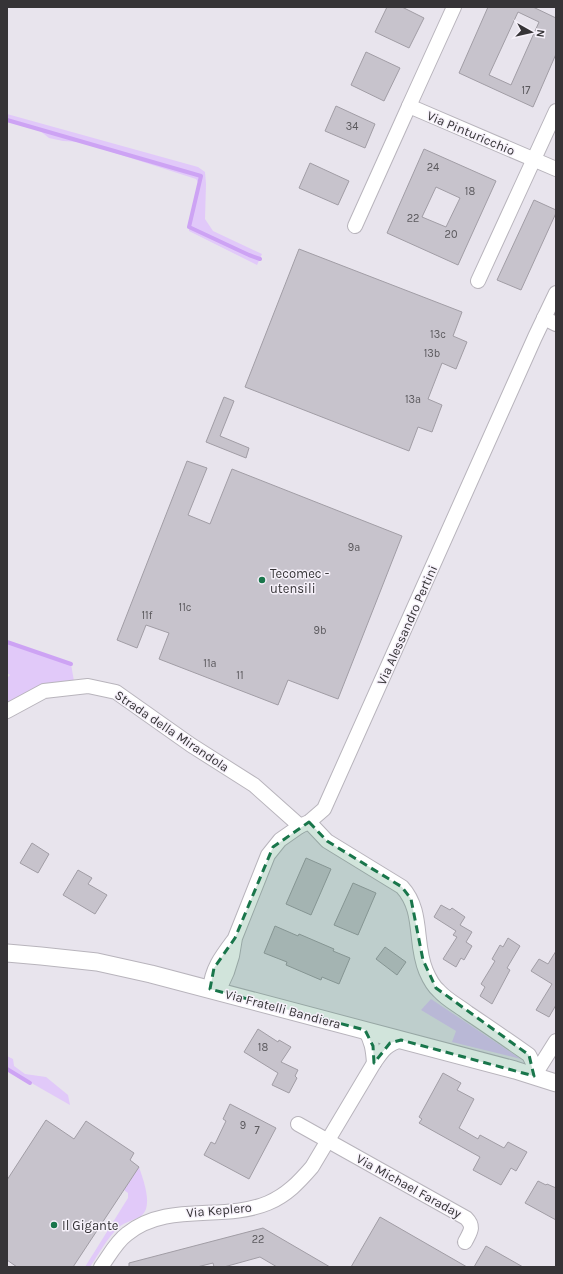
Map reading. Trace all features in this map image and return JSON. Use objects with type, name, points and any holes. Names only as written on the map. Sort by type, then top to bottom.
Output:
[{"type":"street","points":[[355,226],[454,7]]},
{"type":"street","name":"Via Pinturicchio","points":[[409,106],[556,169]]},
{"type":"street","points":[[478,281],[556,111]]},
{"type":"street","name":"Via Alessandro Pertini","points":[[210,989],[214,968],[235,938],[268,854],[280,840],[324,809],[327,803],[550,321],[556,293]]},
{"type":"street","name":"Strada della Mirandola","points":[[7,711],[44,691],[88,686],[116,692],[191,745],[254,785],[327,841],[402,887],[411,899],[423,960],[430,980],[443,996],[529,1055],[533,1062],[534,1076]]},
{"type":"street","name":"Via Fratelli Bandiera","points":[[7,953],[97,962],[151,974],[515,1070],[556,1083]]},
{"type":"street","points":[[365,1030],[370,1037],[373,1046],[374,1063]]},
{"type":"street","name":"Via Keplero","points":[[101,1267],[123,1238],[134,1229],[147,1222],[176,1214],[245,1210],[268,1203],[288,1192],[301,1181],[312,1167],[383,1050],[390,1043],[401,1040]]},
{"type":"street","points":[[534,1076],[556,1041]]},
{"type":"street","points":[[298,1124],[329,1141]]},
{"type":"street","name":"Via Michael Faraday","points":[[329,1141],[466,1218],[471,1224],[471,1228],[465,1242]]},
{"type":"highlighted area","points":[[309,822],[327,841],[402,887],[411,899],[423,960],[436,988],[529,1055],[534,1076],[401,1040],[390,1043],[374,1063],[373,1046],[365,1030],[210,989],[214,968],[235,938],[273,847]]},
{"type":"shaded area","points":[[7,114],[198,167],[205,172],[205,219],[213,231],[262,254],[257,265],[189,231],[199,184],[196,179],[81,142],[63,141],[49,138],[39,130],[7,120]]},
{"type":"shaded area","points":[[7,642],[71,664],[75,687],[7,711],[7,678],[10,675],[7,673]]},
{"type":"shaded area","points":[[431,999],[521,1059],[452,1042],[456,1031],[421,1010]]},
{"type":"shaded area","points":[[7,1056],[13,1059],[14,1066],[25,1074],[46,1077],[68,1095],[70,1105],[7,1069]]},
{"type":"shaded area","points":[[139,1167],[143,1178],[147,1200],[145,1212],[141,1216],[119,1227],[107,1241],[90,1267],[85,1267],[128,1198],[128,1193],[124,1190]]},
{"type":"building","points":[[387,7],[402,7],[424,18],[409,48],[375,32]]},
{"type":"building","points":[[488,7],[533,7],[556,18],[556,54],[533,107],[459,73]],"holes":[[[518,12],[539,22],[511,85],[489,75]]]},
{"type":"building","points":[[366,52],[400,68],[384,101],[351,85]]},
{"type":"building","points":[[336,106],[375,124],[365,148],[325,131]]},
{"type":"building","points":[[424,149],[496,181],[458,265],[387,233]],"holes":[[[436,187],[460,198],[446,227],[422,217]]]},
{"type":"building","points":[[310,163],[349,181],[338,205],[299,188]]},
{"type":"building","points":[[534,200],[556,210],[556,213],[521,290],[497,280]]},
{"type":"building","points":[[299,249],[462,312],[453,336],[467,342],[456,369],[442,363],[428,399],[442,405],[432,432],[418,427],[409,451],[245,387]]},
{"type":"building","points":[[224,397],[234,401],[220,436],[249,448],[246,458],[206,442]]},
{"type":"building","name":"Tecomec - utensili","points":[[187,461],[207,468],[188,515],[210,524],[232,469],[402,536],[338,699],[288,680],[278,705],[159,659],[169,633],[146,625],[137,648],[117,640]]},
{"type":"building","points":[[32,843],[49,854],[38,873],[20,863]]},
{"type":"building","points":[[306,858],[331,869],[311,915],[286,904]]},
{"type":"building","points":[[78,870],[92,878],[88,884],[107,895],[95,914],[63,895]]},
{"type":"building","points":[[353,883],[376,893],[358,935],[334,925]]},
{"type":"building","points":[[441,905],[450,910],[452,908],[465,917],[460,925],[472,932],[466,942],[472,946],[464,960],[461,958],[456,967],[443,959],[457,937],[453,935],[456,931],[434,917]]},
{"type":"building","points":[[275,926],[298,936],[299,934],[334,949],[333,951],[350,958],[339,984],[322,977],[321,980],[286,965],[287,962],[264,953]]},
{"type":"building","points":[[508,938],[520,946],[507,968],[510,970],[492,1004],[480,996],[485,987],[481,984],[495,961],[492,959],[500,945],[503,947]]},
{"type":"building","points":[[385,947],[406,962],[397,975],[376,959]]},
{"type":"building","points":[[556,951],[556,1005],[549,1017],[536,1010],[552,984],[531,971],[539,959],[548,964]]},
{"type":"building","points":[[258,1029],[278,1042],[279,1040],[291,1047],[281,1062],[298,1070],[295,1076],[297,1078],[289,1093],[272,1085],[278,1073],[244,1052]]},
{"type":"building","points":[[443,1073],[461,1083],[457,1090],[474,1099],[459,1128],[478,1139],[480,1135],[504,1148],[508,1142],[527,1152],[516,1171],[511,1168],[501,1185],[473,1170],[480,1157],[419,1123],[422,1119],[419,1117]]},
{"type":"building","points":[[230,1104],[276,1128],[249,1179],[204,1155],[211,1142],[215,1144],[226,1121],[223,1119]]},
{"type":"building","name":"Il Gigante","points":[[46,1120],[74,1139],[86,1121],[134,1153],[130,1160],[139,1167],[73,1267],[17,1267],[7,1260],[7,1180]]},
{"type":"building","points":[[538,1181],[556,1188],[556,1220],[525,1203]]},
{"type":"building","points":[[380,1217],[467,1267],[351,1267]]},
{"type":"building","points":[[263,1228],[330,1267],[277,1267],[260,1257],[224,1267],[214,1267],[213,1263],[197,1267],[129,1267],[129,1263]]},
{"type":"building","points":[[486,1246],[523,1267],[474,1267]]},
{"type":"waterway","points":[[7,120],[201,176],[189,227],[260,259]]},
{"type":"waterway","points":[[7,642],[71,664]]},
{"type":"waterway","points":[[7,1069],[30,1083]]},
{"type":"place","name":"Tecomec - utensili","points":[[262,580]]},
{"type":"place","name":"Il Gigante","points":[[54,1225]]}]
